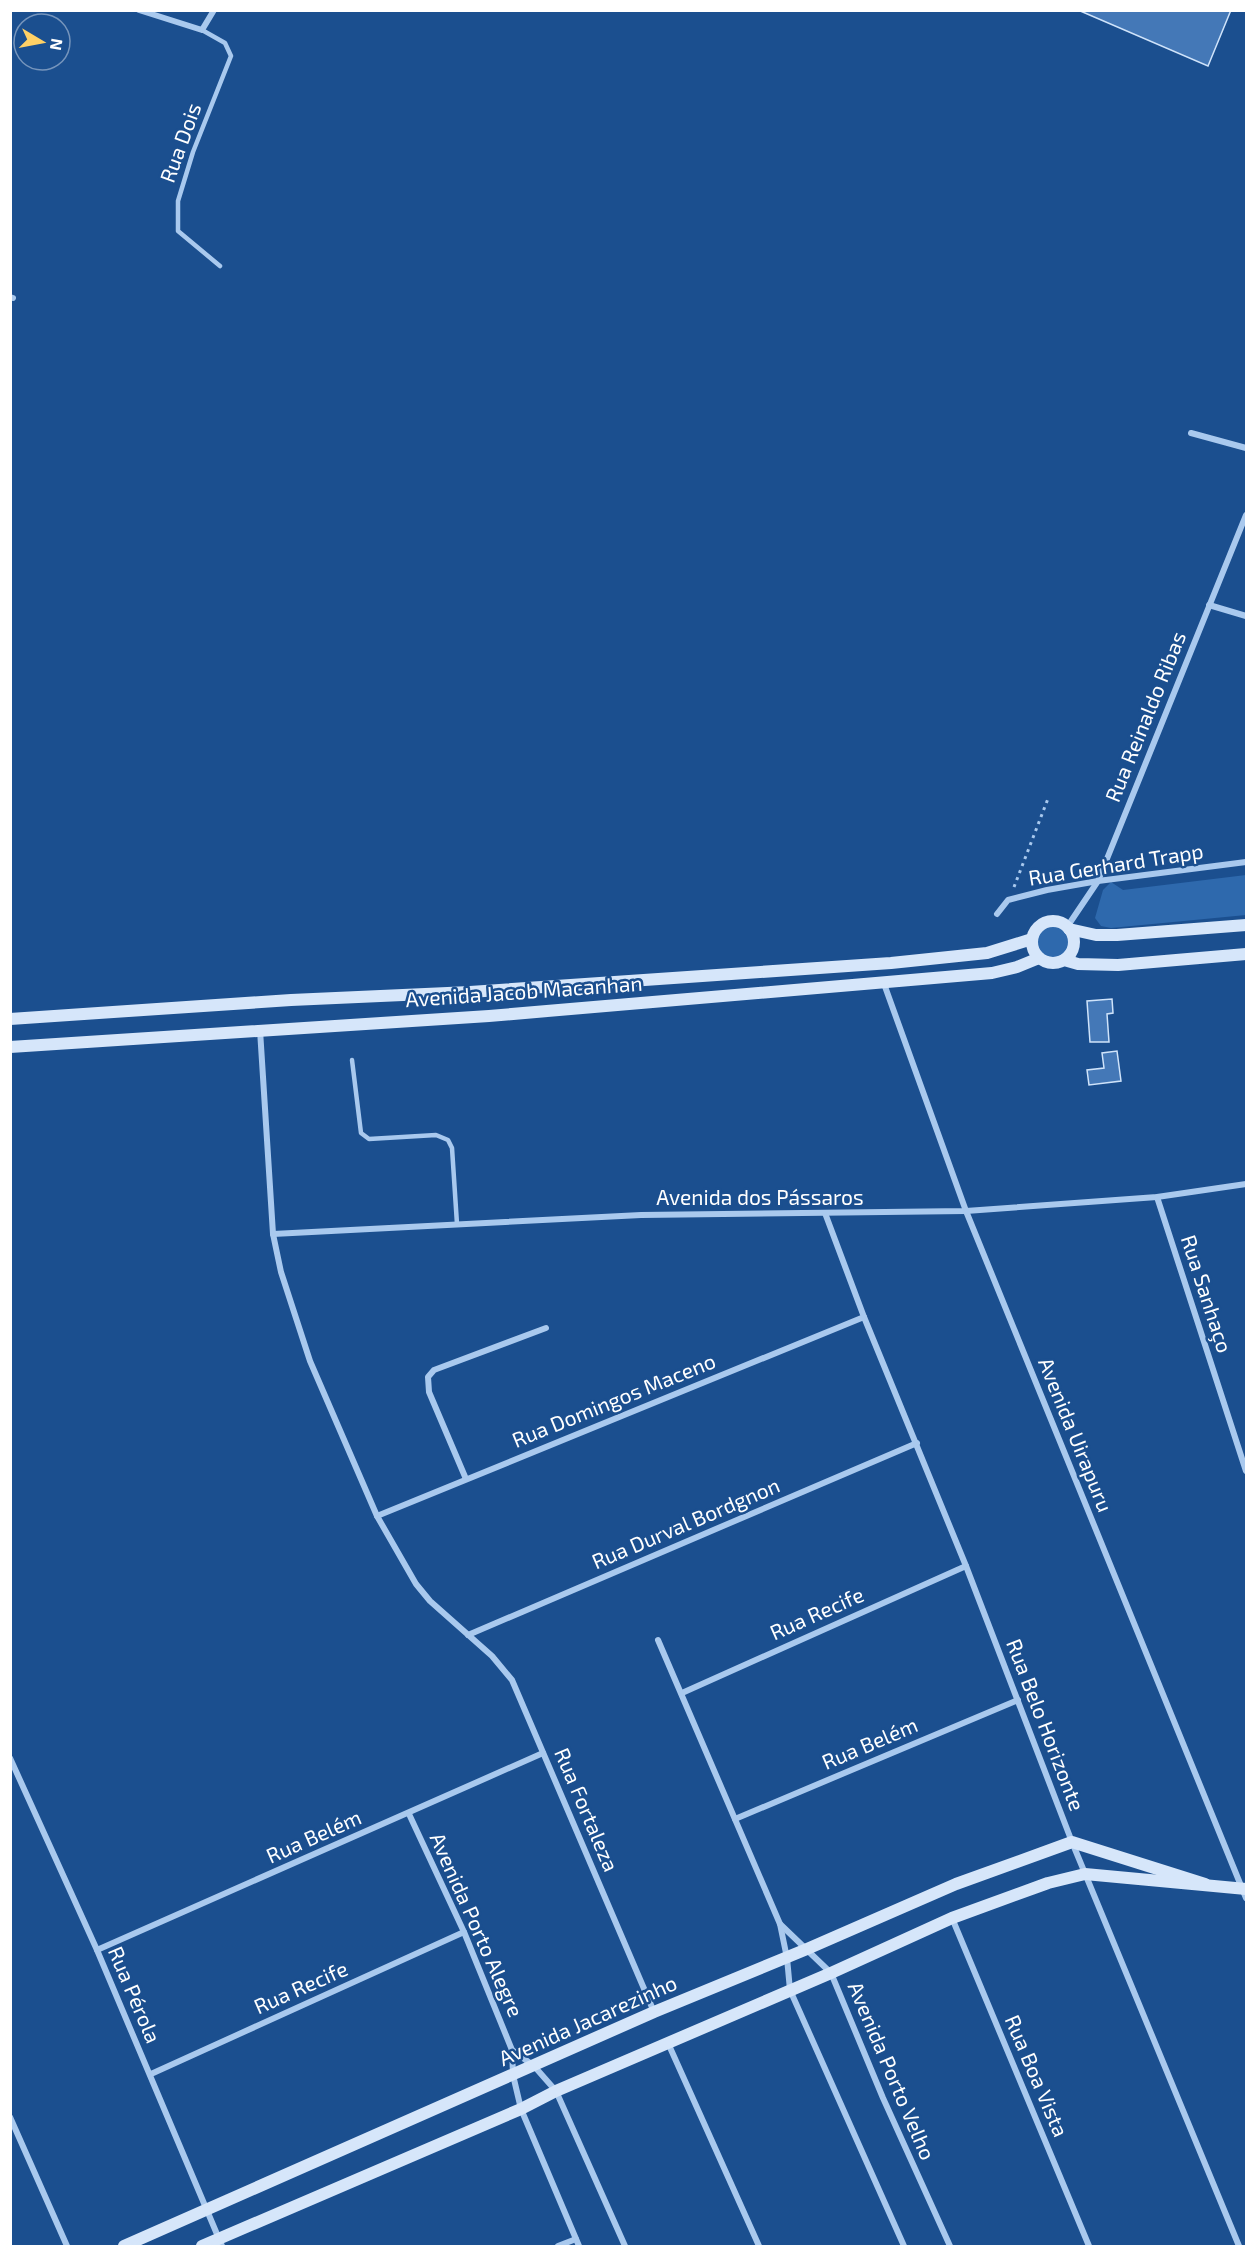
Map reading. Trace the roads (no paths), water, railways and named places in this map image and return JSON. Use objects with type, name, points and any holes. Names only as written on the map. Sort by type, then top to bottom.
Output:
[{"type":"main road","points":[[1068,928],[1074,942],[1070,955],[1064,960],[1051,964],[1039,958],[1032,946],[1032,939],[1034,932],[1044,923],[1058,922],[1068,928],[1096,935],[1117,936],[1246,925]]},
{"type":"main road","name":"Avenida Jacob Macanhan","points":[[10,1019],[291,1000],[470,992],[891,963],[987,953],[1032,939]]},
{"type":"main road","points":[[1064,960],[1078,964],[1118,965],[1246,954]]},
{"type":"main road","name":"Avenida Jacob Macanhan","points":[[10,1047],[500,1015],[992,973],[1017,968],[1039,958]]},
{"type":"main road","points":[[1072,1842],[1205,1884],[1245,1892]]},
{"type":"main road","name":"Avenida Jacarezinho","points":[[124,2247],[654,2012],[787,1958],[956,1884],[1072,1842]]},
{"type":"main road","points":[[202,2247],[221,2243],[521,2109],[556,2091],[831,1973],[952,1918],[1048,1883],[1085,1874],[1205,1884]]},
{"type":"street","points":[[139,10],[202,30],[214,10]]},
{"type":"street","points":[[1191,433],[1246,448]]},
{"type":"street","name":"Rua Reinaldo Ribas","points":[[1068,928],[1098,881],[1246,515]]},
{"type":"street","points":[[1209,605],[1246,616]]},
{"type":"street","name":"Rua Gerhard Trapp","points":[[997,914],[1008,900],[1047,890],[1098,881],[1246,862]]},
{"type":"street","name":"Avenida Uirapuru","points":[[883,981],[966,1211],[1245,1892]]},
{"type":"street","name":"Rua Fortaleza","points":[[260,1030],[273,1234],[281,1272],[310,1361],[376,1516],[416,1584],[430,1601],[492,1656],[512,1680],[654,2012]]},
{"type":"street","name":"Avenida dos Pássaros","points":[[273,1234],[641,1215],[966,1211],[1157,1197],[1246,1184]]},
{"type":"street","name":"Rua Sanhaço","points":[[1157,1197],[1246,1471]]},
{"type":"street","name":"Rua Belo Horizonte","points":[[825,1213],[864,1317],[966,1566],[1072,1842],[1239,2247]]},
{"type":"street","name":"Rua Domingos Maceno","points":[[376,1516],[864,1317]]},
{"type":"street","points":[[466,1479],[429,1392],[428,1377],[434,1370],[546,1328]]},
{"type":"street","name":"Rua Durval Bordgnon","points":[[468,1635],[917,1443]]},
{"type":"street","name":"Rua Recife","points":[[682,1693],[966,1566]]},
{"type":"street","name":"Avenida Porto Velho","points":[[658,1640],[780,1924],[787,1958],[790,1990],[904,2247]]},
{"type":"street","name":"Rua Belém","points":[[735,1819],[1018,1700]]},
{"type":"street","name":"Rua Belém","points":[[97,1950],[543,1753]]},
{"type":"street","name":"Rua Pérola","points":[[10,1758],[151,2074],[221,2243]]},
{"type":"street","name":"Avenida Porto Alegre","points":[[409,1814],[464,1932],[512,2050],[513,2075],[521,2109],[579,2247]]},
{"type":"street","name":"Rua Boa Vista","points":[[952,1918],[1089,2247]]},
{"type":"street","name":"Avenida Porto Velho","points":[[780,1924],[831,1973],[883,2098],[950,2247]]},
{"type":"street","name":"Rua Recife","points":[[151,2074],[464,1932]]},
{"type":"street","points":[[668,2043],[759,2247]]},
{"type":"street","name":"Avenida Porto Alegre","points":[[512,2050],[534,2066],[556,2091],[625,2247]]},
{"type":"street","points":[[10,2117],[68,2247]]},
{"type":"street","points":[[558,2247],[576,2239]]},
{"type":"lane","name":"Rua Dois","points":[[202,30],[210,32],[225,43],[231,56],[193,152],[178,201],[178,231],[220,266]]},
{"type":"lane","points":[[352,1060],[361,1132],[369,1139],[436,1135],[448,1140],[452,1148],[457,1224]]}]
